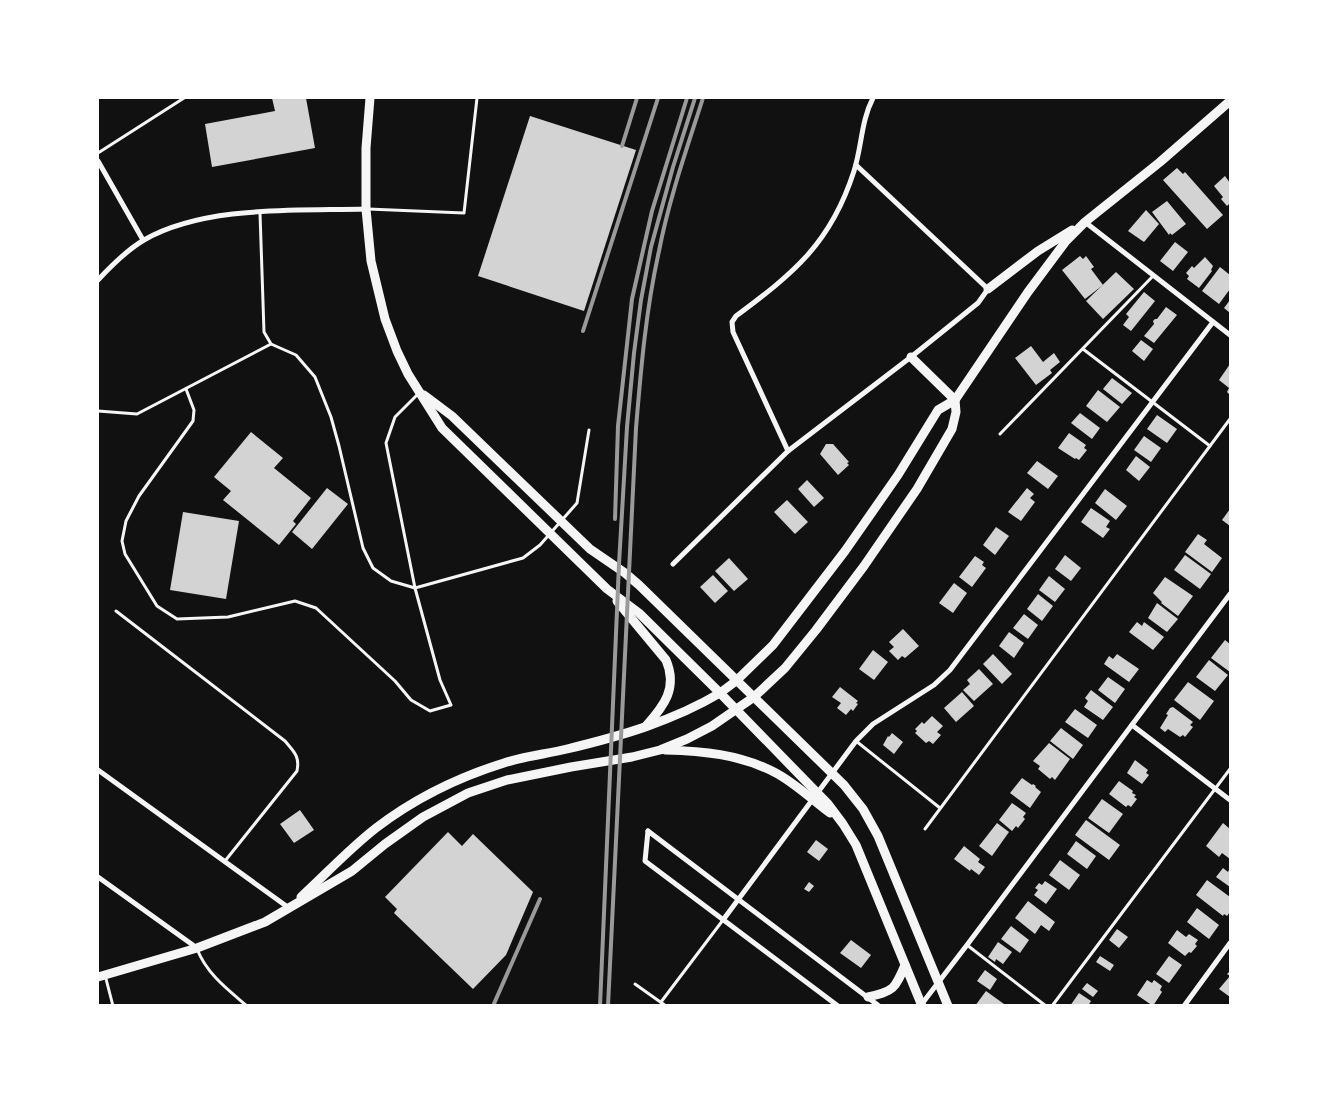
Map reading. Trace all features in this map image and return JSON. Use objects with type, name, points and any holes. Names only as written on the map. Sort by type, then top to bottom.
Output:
[{"type":"main road","points":[[370,98],[366,148],[366,209],[371,261],[385,319],[408,374],[442,428],[533,518],[607,588],[638,614],[720,693],[804,786],[843,824],[856,845],[871,878],[921,1005]]},
{"type":"main road","points":[[290,908],[376,828],[416,801],[463,778],[506,762],[644,728],[694,707],[720,693],[736,681],[773,645],[845,551],[898,475],[938,410],[956,400],[1066,241],[1085,222],[1160,162],[1230,101]]},
{"type":"main road","points":[[988,289],[1038,251],[1085,222]]},
{"type":"main road","points":[[101,976],[197,948],[265,922],[352,871],[385,844],[423,817],[468,793],[507,780],[660,750],[687,739],[736,711],[785,668],[816,630],[917,490],[952,430],[956,412],[956,400],[911,357]]},
{"type":"main road","points":[[420,392],[452,416],[590,549],[639,585],[844,785],[863,809],[878,836],[948,1006]]},
{"type":"main road","points":[[607,588],[666,660],[670,670],[669,692],[661,709],[644,728]]},
{"type":"main road","points":[[660,750],[693,751],[725,755],[751,762],[804,786]]},
{"type":"main road","points":[[868,997],[885,993],[896,986],[905,964]]},
{"type":"street","points":[[788,451],[733,332],[732,322],[736,316],[792,272],[821,240],[848,190],[856,165],[863,124],[873,98]]},
{"type":"street","points":[[98,161],[143,240]]},
{"type":"street","points":[[673,564],[788,451],[978,303],[988,289],[856,165]]},
{"type":"street","points":[[98,280],[112,265],[143,240],[171,228],[195,221],[260,213],[366,209]]},
{"type":"street","points":[[1085,222],[1230,335]]},
{"type":"street","points":[[723,920],[856,741],[874,724],[934,685],[950,670],[1213,322]]},
{"type":"street","points":[[921,1005],[1230,594]]},
{"type":"street","points":[[1132,725],[1230,800]]},
{"type":"street","points":[[98,770],[290,908]]},
{"type":"street","points":[[838,1006],[646,861],[648,832],[879,1006]]},
{"type":"street","points":[[98,877],[197,948]]},
{"type":"street","points":[[1184,1006],[1230,943]]},
{"type":"lane","points":[[98,153],[184,98]]},
{"type":"lane","points":[[366,209],[464,213],[477,98]]},
{"type":"lane","points":[[260,213],[264,332],[271,344],[296,355],[315,377],[340,446],[363,548],[373,568],[391,581],[415,588],[523,558],[540,545],[577,504],[589,430]]},
{"type":"lane","points":[[1000,434],[1153,276]]},
{"type":"lane","points":[[98,411],[138,414],[271,344]]},
{"type":"lane","points":[[1083,349],[1210,446]]},
{"type":"lane","points":[[186,389],[194,410],[193,421],[139,496],[126,521],[122,541],[125,554],[157,606],[177,618],[228,617],[295,601],[316,608],[396,681],[411,700],[430,711],[450,705],[440,680],[415,588],[386,443],[395,417],[420,392]]},
{"type":"lane","points":[[924,829],[1230,419]]},
{"type":"lane","points":[[116,611],[286,741],[296,754],[297,770],[225,861]]},
{"type":"lane","points":[[856,741],[940,808]]},
{"type":"lane","points":[[1052,1006],[1230,769]]},
{"type":"lane","points":[[661,1002],[723,920]]},
{"type":"lane","points":[[967,945],[1046,1006]]},
{"type":"lane","points":[[197,948],[202,962],[215,978],[247,1006]]},
{"type":"lane","points":[[101,976],[114,1006]]},
{"type":"lane","points":[[634,984],[666,1006]]},
{"type":"building","points":[[272,98],[306,98],[315,148],[212,167],[205,124],[275,111]]},
{"type":"building","points":[[530,116],[636,150],[584,311],[478,276]]},
{"type":"building","points":[[1177,168],[1183,174],[1185,172],[1223,215],[1207,229],[1163,180]]},
{"type":"building","points":[[1225,176],[1230,183],[1230,203],[1227,206],[1221,199],[1223,197],[1214,186]]},
{"type":"building","points":[[1167,201],[1186,224],[1172,235],[1170,233],[1169,235],[1152,212]]},
{"type":"building","points":[[1146,210],[1159,224],[1144,242],[1128,231]]},
{"type":"building","points":[[1175,242],[1188,252],[1173,271],[1160,261]]},
{"type":"building","points":[[1080,256],[1083,259],[1086,256],[1094,267],[1091,269],[1103,285],[1085,299],[1062,270]]},
{"type":"building","points":[[1205,257],[1213,266],[1212,271],[1199,288],[1187,279],[1189,276],[1186,273]]},
{"type":"building","points":[[1220,267],[1230,275],[1230,289],[1219,304],[1202,291]]},
{"type":"building","points":[[1116,272],[1134,289],[1103,319],[1086,301]]},
{"type":"building","points":[[1144,292],[1155,301],[1131,331],[1123,325],[1129,317],[1126,314]]},
{"type":"building","points":[[1230,300],[1230,313],[1224,308]]},
{"type":"building","points":[[1166,307],[1177,315],[1154,343],[1144,336],[1154,324],[1153,321],[1157,319]]},
{"type":"building","points":[[1141,340],[1153,349],[1144,361],[1132,351]]},
{"type":"building","points":[[1031,346],[1043,362],[1054,353],[1060,362],[1050,370],[1052,373],[1036,385],[1015,358]]},
{"type":"building","points":[[1230,364],[1230,395],[1227,392],[1229,388],[1219,380]]},
{"type":"building","points":[[1112,378],[1132,393],[1122,404],[1103,389]]},
{"type":"building","points":[[1098,390],[1120,407],[1107,422],[1086,406]]},
{"type":"building","points":[[1080,413],[1100,428],[1092,439],[1071,423]]},
{"type":"building","points":[[1157,415],[1177,429],[1167,443],[1147,429]]},
{"type":"building","points":[[251,432],[283,458],[274,468],[311,498],[293,521],[296,524],[279,545],[223,500],[231,491],[214,477]]},
{"type":"building","points":[[1069,433],[1086,445],[1084,448],[1087,450],[1079,460],[1058,448]]},
{"type":"building","points":[[1144,436],[1161,448],[1151,462],[1134,450]]},
{"type":"building","points":[[826,444],[833,444],[849,462],[847,463],[849,465],[838,475],[820,454]]},
{"type":"building","points":[[1136,456],[1150,467],[1139,481],[1126,470]]},
{"type":"building","points":[[1037,461],[1058,476],[1048,489],[1027,473]]},
{"type":"building","points":[[807,480],[824,498],[814,507],[798,489]]},
{"type":"building","points":[[327,488],[348,504],[312,549],[292,532]]},
{"type":"building","points":[[1027,488],[1034,494],[1030,498],[1035,502],[1021,521],[1008,512]]},
{"type":"building","points":[[1105,489],[1127,506],[1116,520],[1095,503]]},
{"type":"building","points":[[787,500],[808,522],[795,534],[774,512]]},
{"type":"building","points":[[1091,508],[1110,521],[1106,527],[1110,529],[1103,538],[1081,522]]},
{"type":"building","points":[[1230,509],[1230,526],[1222,520]]},
{"type":"building","points":[[183,512],[239,521],[226,599],[170,590]]},
{"type":"building","points":[[996,527],[1009,536],[995,555],[983,545]]},
{"type":"building","points":[[1198,534],[1207,540],[1204,544],[1222,558],[1212,572],[1185,552]]},
{"type":"building","points":[[1065,555],[1081,568],[1071,581],[1055,569]]},
{"type":"building","points":[[1185,555],[1211,574],[1200,589],[1174,570]]},
{"type":"building","points":[[975,556],[984,562],[982,565],[986,568],[972,587],[959,577]]},
{"type":"building","points":[[729,558],[748,579],[734,591],[715,571]]},
{"type":"building","points":[[713,575],[728,591],[715,603],[700,587]]},
{"type":"building","points":[[1049,576],[1065,589],[1055,602],[1039,590]]},
{"type":"building","points":[[1165,577],[1193,596],[1178,616],[1161,603],[1153,593]]},
{"type":"building","points":[[954,583],[967,593],[953,613],[939,603]]},
{"type":"building","points":[[1038,594],[1053,606],[1042,621],[1027,609]]},
{"type":"building","points":[[1157,603],[1178,619],[1167,632],[1148,618]]},
{"type":"building","points":[[1024,614],[1038,625],[1028,639],[1013,628]]},
{"type":"building","points":[[1137,622],[1142,626],[1144,622],[1164,637],[1153,650],[1129,632]]},
{"type":"building","points":[[903,629],[919,646],[905,658],[902,656],[898,660],[889,651],[894,647],[889,642]]},
{"type":"building","points":[[1009,632],[1024,643],[1014,658],[999,646]]},
{"type":"building","points":[[1225,640],[1230,644],[1230,672],[1211,658]]},
{"type":"building","points":[[873,650],[888,662],[874,680],[859,669]]},
{"type":"building","points":[[993,654],[1012,674],[1002,684],[983,664]]},
{"type":"building","points":[[1117,654],[1139,669],[1129,682],[1104,664],[1109,656],[1113,659]]},
{"type":"building","points":[[1209,660],[1228,675],[1215,691],[1196,677]]},
{"type":"building","points":[[979,669],[993,684],[974,701],[963,690],[970,684],[967,680]]},
{"type":"building","points":[[1108,677],[1125,689],[1115,703],[1098,690]]},
{"type":"building","points":[[1188,682],[1214,701],[1200,720],[1174,700]]},
{"type":"building","points":[[840,687],[858,701],[853,711],[851,709],[846,715],[837,708],[841,703],[832,697]]},
{"type":"building","points":[[1091,690],[1113,707],[1103,720],[1084,707],[1088,701],[1085,698]]},
{"type":"building","points":[[962,692],[974,706],[956,722],[944,708]]},
{"type":"building","points":[[1173,707],[1193,722],[1190,725],[1193,727],[1185,737],[1183,735],[1180,737],[1168,729],[1165,732],[1160,728],[1168,715],[1166,714]]},
{"type":"building","points":[[1075,709],[1097,725],[1088,738],[1065,722]]},
{"type":"building","points":[[932,716],[943,726],[937,732],[941,735],[933,744],[929,741],[926,743],[915,733],[917,731],[915,729],[922,722],[924,724]]},
{"type":"building","points":[[1061,728],[1083,745],[1073,759],[1050,741]]},
{"type":"building","points":[[892,733],[903,742],[894,754],[883,745]]},
{"type":"building","points":[[1049,743],[1070,759],[1055,780],[1052,777],[1050,779],[1038,769],[1040,766],[1033,761]]},
{"type":"building","points":[[1135,760],[1148,770],[1146,773],[1149,775],[1142,784],[1127,773]]},
{"type":"building","points":[[1022,778],[1036,786],[1041,792],[1030,808],[1010,793]]},
{"type":"building","points":[[1119,781],[1136,795],[1134,797],[1137,799],[1131,807],[1128,805],[1126,807],[1109,794]]},
{"type":"building","points":[[1102,799],[1123,814],[1109,833],[1088,818]]},
{"type":"building","points":[[1012,803],[1026,813],[1023,817],[1025,819],[1018,828],[1016,826],[1012,831],[999,820]]},
{"type":"building","points":[[300,810],[314,830],[294,843],[280,824]]},
{"type":"building","points":[[1086,820],[1120,845],[1109,860],[1075,835]]},
{"type":"building","points":[[997,823],[1009,832],[992,856],[979,846]]},
{"type":"building","points":[[1223,823],[1230,829],[1230,859],[1222,853],[1219,857],[1206,846]]},
{"type":"building","points":[[448,832],[462,846],[473,834],[533,892],[506,955],[473,989],[394,913],[397,909],[385,897]]},
{"type":"building","points":[[816,840],[828,849],[819,861],[807,852]]},
{"type":"building","points":[[1076,841],[1096,856],[1087,869],[1067,854]]},
{"type":"building","points":[[964,846],[980,859],[978,862],[985,867],[979,875],[954,859]]},
{"type":"building","points":[[1060,860],[1080,875],[1069,890],[1049,875]]},
{"type":"building","points":[[1223,868],[1228,872],[1230,868],[1230,887],[1216,877]]},
{"type":"building","points":[[1207,880],[1230,897],[1230,912],[1227,916],[1224,914],[1223,916],[1196,895]]},
{"type":"building","points":[[1045,881],[1057,889],[1046,904],[1034,895],[1038,890],[1035,888],[1039,883],[1042,885]]},
{"type":"building","points":[[809,882],[814,886],[809,892],[804,889]]},
{"type":"building","points":[[1028,901],[1055,922],[1049,931],[1041,925],[1035,934],[1015,918]]},
{"type":"building","points":[[1197,908],[1219,925],[1209,939],[1187,922]]},
{"type":"building","points":[[1011,926],[1029,940],[1020,953],[1001,939]]},
{"type":"building","points":[[1117,929],[1128,937],[1119,948],[1109,940]]},
{"type":"building","points":[[1177,930],[1186,937],[1189,934],[1198,940],[1195,944],[1197,946],[1191,953],[1189,952],[1185,956],[1168,943]]},
{"type":"building","points":[[851,940],[871,955],[861,968],[840,953]]},
{"type":"building","points":[[998,942],[1012,952],[1003,964],[996,959],[995,962],[988,957]]},
{"type":"building","points":[[1100,956],[1114,965],[1110,971],[1096,962]]},
{"type":"building","points":[[1169,956],[1182,965],[1169,983],[1156,974]]},
{"type":"building","points":[[985,970],[997,979],[990,990],[977,981]]},
{"type":"building","points":[[1230,976],[1230,997],[1219,989]]},
{"type":"building","points":[[1147,980],[1152,983],[1154,980],[1162,986],[1160,990],[1162,992],[1153,1006],[1137,995]]},
{"type":"building","points":[[1087,983],[1098,991],[1093,997],[1082,989]]},
{"type":"building","points":[[986,991],[1004,1004],[1003,1006],[975,1006]]},
{"type":"building","points":[[1079,993],[1091,1001],[1088,1006],[1070,1006]]},
{"type":"railway","points":[[622,146],[637,98]]},
{"type":"railway","points":[[583,331],[658,98]]},
{"type":"railway","points":[[615,519],[618,426],[632,299],[652,211],[687,98]]},
{"type":"railway","points":[[600,1006],[619,564],[627,427],[634,353],[651,247],[673,167],[695,98]]},
{"type":"railway","points":[[608,1006],[636,428],[642,361],[654,273],[663,232],[703,98]]},
{"type":"railway","points":[[493,1006],[540,899]]}]
